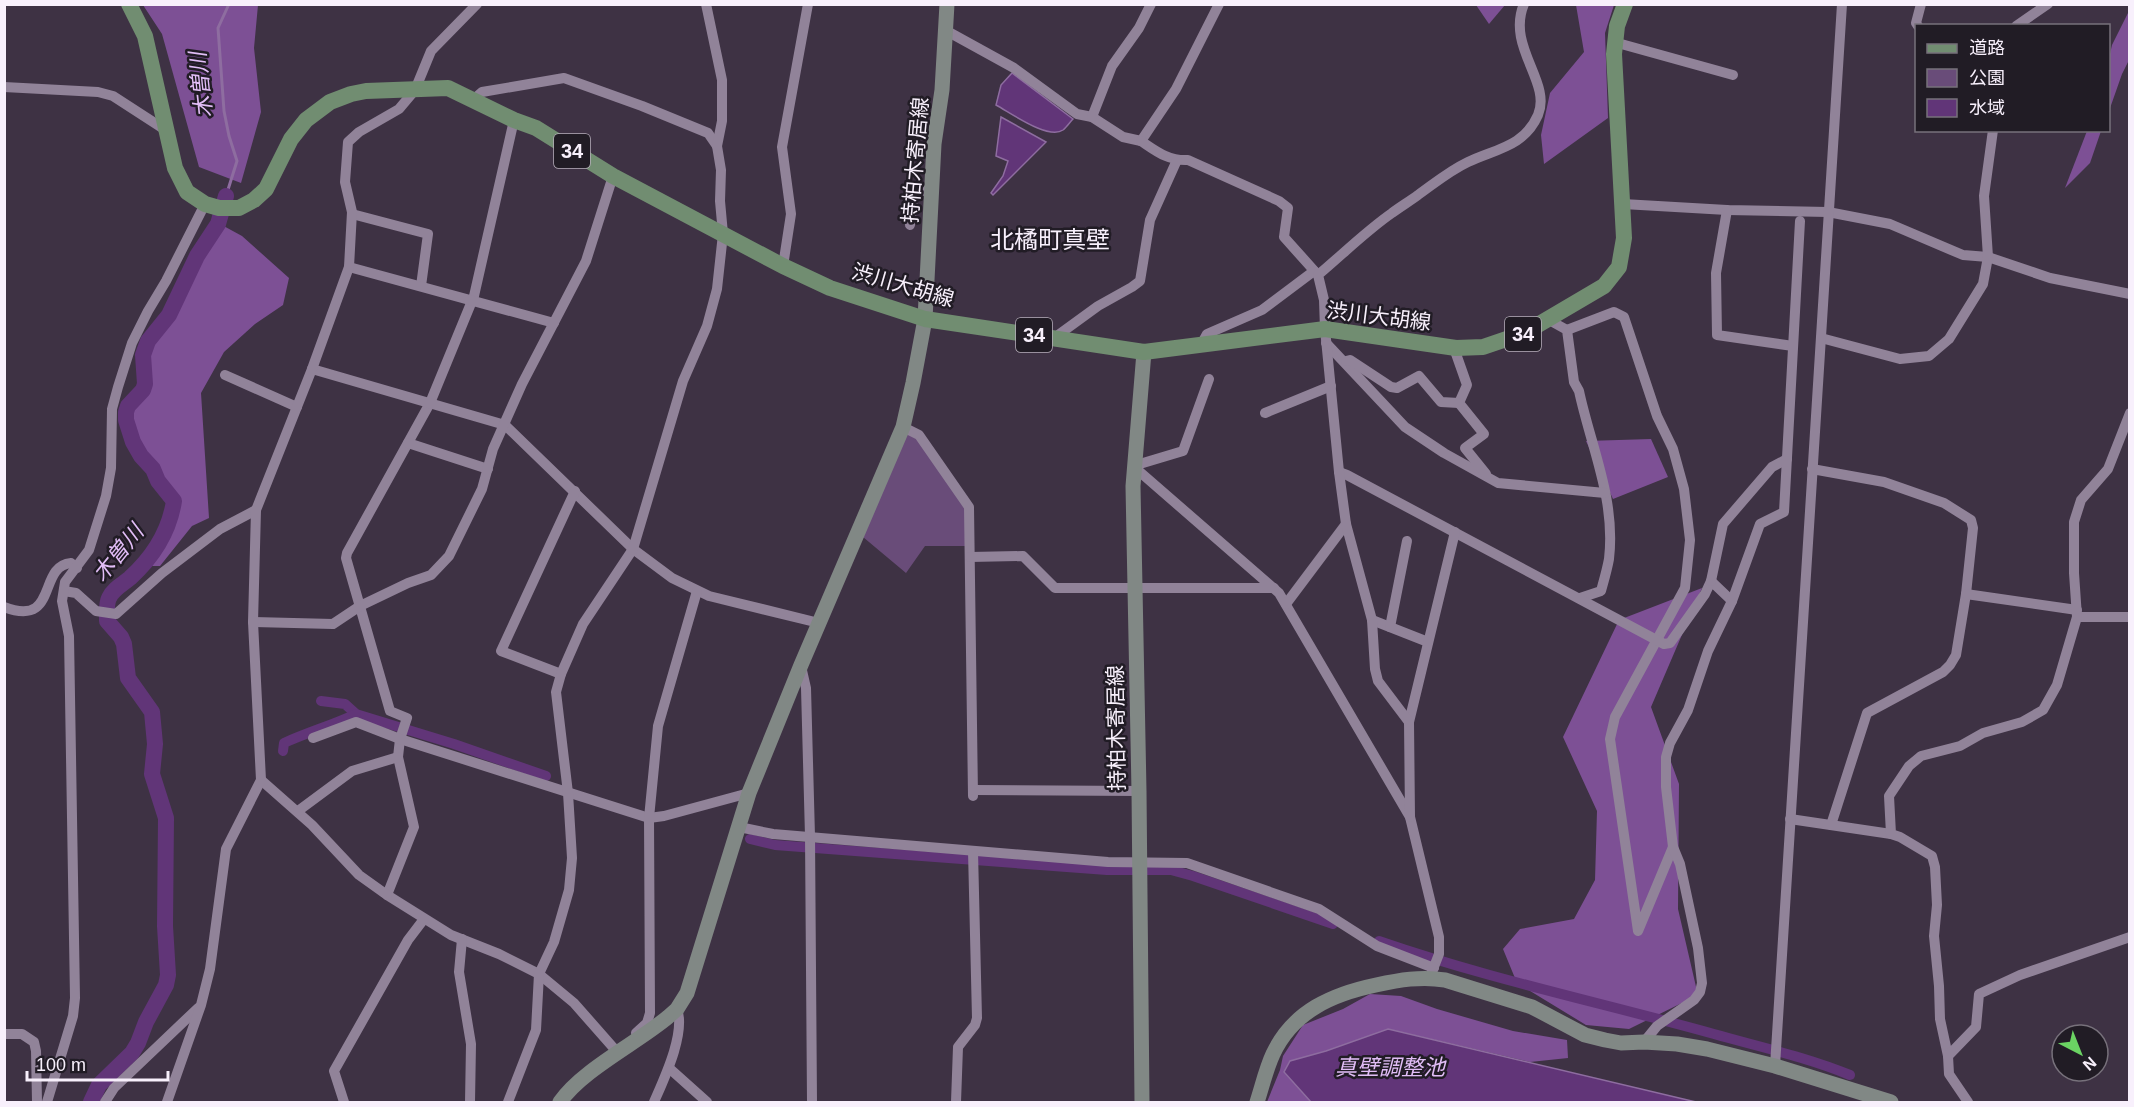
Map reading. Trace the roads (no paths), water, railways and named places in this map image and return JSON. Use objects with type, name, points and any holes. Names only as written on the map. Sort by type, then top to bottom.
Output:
[{"type":"main road","points":[[129,4],[145,36],[175,168],[187,192],[209,205]]},
{"type":"main road","name":"渋川大胡線","points":[[209,205],[239,208],[266,189],[291,139],[306,120],[330,102],[366,91],[448,88],[514,120],[536,128],[613,176],[783,266],[830,288],[925,319],[1144,352],[1201,345],[1326,336],[1454,348],[1483,347],[1503,342],[1549,320],[1604,286],[1619,267],[1624,238],[1614,42],[1625,4]]},
{"type":"street","points":[[167,1102],[201,1005],[210,969],[225,849],[261,780],[253,622],[256,510],[312,369],[349,267],[352,214],[345,182],[348,142],[359,132],[399,109],[415,90],[431,51],[477,4]]},
{"type":"street","points":[[508,1102],[536,1030],[539,974],[554,942],[569,891],[572,858],[568,793],[556,692],[561,674],[583,624],[633,549],[683,381],[707,326],[717,290],[723,234],[720,201],[721,170],[717,146],[722,121],[722,80],[706,4]]},
{"type":"street","points":[[783,266],[791,214],[782,147],[808,4]]},
{"type":"street","name":"持柏木寄居線","points":[[677,1009],[690,983],[749,794],[801,665],[903,427],[925,319],[934,144],[942,90],[947,4]]},
{"type":"street","points":[[1092,117],[1113,66],[1139,28],[1151,4]]},
{"type":"street","points":[[1141,141],[1176,89],[1219,4]]},
{"type":"street","points":[[1201,345],[1207,334],[1263,310],[1316,273],[1443,175],[1469,161],[1505,149],[1524,134],[1538,115],[1541,103],[1537,83],[1521,42],[1518,27],[1524,4]]},
{"type":"street","points":[[1775,1066],[1842,4]]},
{"type":"street","points":[[1917,24],[1921,4]]},
{"type":"street","points":[[2019,24],[2048,4]]},
{"type":"street","points":[[945,30],[1014,68],[1077,114],[1092,117],[1123,137],[1141,141],[1164,157],[1188,160],[1279,201],[1288,208],[1284,237],[1316,273],[1324,300],[1330,386],[1346,524],[1372,620],[1378,681],[1409,722]]},
{"type":"street","points":[[1614,42],[1733,75]]},
{"type":"street","points":[[474,99],[482,92],[564,78],[708,133],[717,146]]},
{"type":"street","points":[[4,87],[98,92],[113,96],[168,131]]},
{"type":"street","points":[[387,895],[414,827],[398,757],[407,718],[390,711],[346,558],[430,403],[472,300],[514,120]]},
{"type":"street","points":[[1821,338],[1900,359],[1929,356],[1949,339],[1983,284],[1988,257],[1984,196],[1993,132]]},
{"type":"street","points":[[1054,338],[1098,306],[1140,281],[1150,220],[1177,160]]},
{"type":"street","points":[[253,622],[333,624],[360,606],[408,583],[431,575],[449,556],[482,489],[493,449],[522,384],[586,261],[613,176]]},
{"type":"street","points":[[910,225],[913,200],[919,191],[932,190]]},
{"type":"street","points":[[1623,204],[1727,210],[1828,212],[1890,224],[1954,252],[1988,257],[2050,278],[2130,294]]},
{"type":"street","points":[[47,1102],[73,1016],[75,998],[69,636],[62,601],[65,582],[89,550],[106,496],[111,468],[112,409],[132,343],[209,205]]},
{"type":"street","points":[[1727,210],[1716,273],[1717,335],[1793,346]]},
{"type":"street","points":[[352,214],[428,234],[421,286]]},
{"type":"street","points":[[1644,1042],[1657,1026],[1694,1000],[1700,992],[1702,982],[1698,948],[1680,864],[1673,847],[1666,787],[1666,757],[1670,742],[1688,710],[1708,651],[1732,601],[1760,524],[1784,512],[1800,221]]},
{"type":"street","points":[[349,267],[554,322]]},
{"type":"street","points":[[1567,330],[1614,312],[1624,317],[1657,416],[1673,449],[1689,515],[1690,540],[1685,588],[1615,717],[1610,739],[1638,931],[1673,847]]},
{"type":"street","points":[[1549,320],[1567,330]]},
{"type":"street","points":[[1567,330],[1574,382],[1579,391],[1598,456],[1610,524],[1609,559],[1601,591],[1580,598]]},
{"type":"street","points":[[1326,336],[1345,362],[1405,427],[1444,453],[1490,479],[1498,483],[1605,493]]},
{"type":"street","points":[[1454,348],[1467,385],[1460,404]]},
{"type":"street","name":"持柏木寄居線","points":[[1142,1102],[1133,465],[1144,352]]},
{"type":"street","points":[[1345,362],[1350,360],[1391,387],[1397,388],[1419,376],[1441,402],[1460,404],[1484,434],[1465,448],[1490,479]]},
{"type":"street","points":[[312,369],[505,424],[633,549],[672,578],[697,591],[819,623]]},
{"type":"street","points":[[225,375],[297,407]]},
{"type":"street","points":[[1133,465],[1183,451],[1209,379]]},
{"type":"street","points":[[1265,414],[1330,386]]},
{"type":"street","points":[[1891,834],[1889,796],[1910,766],[1921,756],[1960,746],[1983,733],[2022,722],[2043,710],[2057,685],[2077,613],[2074,522],[2081,500],[2108,469],[2130,413]]},
{"type":"street","points":[[903,427],[919,435],[969,507],[973,794],[1139,791]]},
{"type":"street","points":[[408,443],[488,469]]},
{"type":"street","points":[[1339,472],[1664,644],[1670,643],[1705,594],[1711,581],[1723,524],[1772,466],[1787,459]]},
{"type":"street","points":[[1133,465],[1274,588],[1286,604],[1410,817]]},
{"type":"street","points":[[1812,469],[1884,482],[1944,503],[1971,520],[1973,528],[1966,594],[1956,654],[1943,672],[1867,713],[1831,825]]},
{"type":"street","points":[[561,674],[501,651],[575,491]]},
{"type":"street","points":[[64,591],[75,593],[93,609],[116,614],[162,573],[220,529],[256,510]]},
{"type":"street","points":[[1286,604],[1346,524]]},
{"type":"street","points":[[1435,966],[1439,937],[1410,817],[1409,722],[1455,532]]},
{"type":"street","points":[[1390,627],[1407,541]]},
{"type":"street","points":[[970,557],[1023,556],[1055,588],[1274,588]]},
{"type":"street","points":[[4,607],[16,611],[31,611],[42,603],[54,575],[61,567],[66,563],[71,563],[77,568]]},
{"type":"street","points":[[1711,581],[1732,601]]},
{"type":"street","points":[[560,1102],[572,1087],[643,1028],[650,1013],[649,818],[658,726],[697,591]]},
{"type":"street","points":[[1966,594],[2077,613],[2130,617]]},
{"type":"street","points":[[1372,620],[1428,642]]},
{"type":"street","points":[[801,665],[806,688],[810,838],[812,1102]]},
{"type":"street","points":[[313,738],[356,722],[649,818],[749,794]]},
{"type":"street","points":[[298,811],[352,771],[398,757]]},
{"type":"street","points":[[261,780],[298,811],[359,875],[424,919],[539,974],[574,1003],[616,1051]]},
{"type":"street","points":[[1790,819],[1891,834],[1932,856],[1935,867],[1937,905],[1934,936],[1940,1019],[1948,1056],[1949,1074],[1968,1102]]},
{"type":"street","points":[[739,827],[810,838],[973,853],[1108,862],[1140,869],[1175,861],[1196,865],[1319,909],[1377,945],[1435,966],[1445,980],[1532,1007],[1585,1035],[1621,1043],[1644,1042],[1697,1048],[1775,1066],[1891,1102]]},
{"type":"street","points":[[956,1102],[958,1047],[977,1018],[973,853]]},
{"type":"street","points":[[344,1102],[334,1071],[408,940],[424,919]]},
{"type":"street","points":[[1948,1056],[1976,1028],[1979,994],[2020,975],[2130,937]]},
{"type":"street","points":[[462,939],[459,972],[471,1044],[470,1102]]},
{"type":"street","points":[[1257,1102],[1274,1053],[1289,1030],[1316,1007],[1326,1000],[1350,991],[1406,979],[1435,966]]},
{"type":"street","points":[[105,1102],[114,1088],[201,1005]]},
{"type":"street","points":[[616,1051],[658,1025],[677,1009],[681,1019],[669,1068],[654,1102]]},
{"type":"street","points":[[4,1034],[22,1034],[34,1042],[37,1102]]},
{"type":"street","points":[[669,1068],[707,1102]]},
{"type":"water","points":[[1012,73],[1073,119],[1063,130],[1056,132],[1039,129],[996,105],[1001,85]]},
{"type":"water","points":[[1001,117],[1046,142],[993,195],[991,193],[1003,176],[1008,161],[996,156]]},
{"type":"water","name":"真壁調整池","points":[[1388,1029],[1696,1102],[1311,1102],[1284,1072],[1290,1061]]},
{"type":"waterway","name":"木曽川","points":[[226,196],[237,161],[224,111],[218,28],[229,4]]},
{"type":"waterway","name":"木曽川","points":[[91,1102],[99,1085],[132,1053],[166,985],[168,975],[165,926],[166,818],[152,774],[155,744],[152,712],[128,678],[124,644],[107,621],[107,609],[108,600],[113,592],[138,570],[159,544],[172,513],[174,501],[133,442],[126,420],[126,412],[145,384],[143,355],[148,341],[169,315],[197,256],[218,224],[226,196]]},
{"type":"waterway","points":[[321,701],[345,704],[356,714],[454,744],[546,776]]},
{"type":"waterway","points":[[283,751],[284,743],[356,714]]},
{"type":"waterway","points":[[750,839],[775,845],[1107,870],[1171,870],[1333,924]]},
{"type":"waterway","points":[[1379,941],[1504,979],[1783,1053],[1850,1075]]},
{"type":"district","name":"北橘町真壁","points":[[1050,239]]}]
